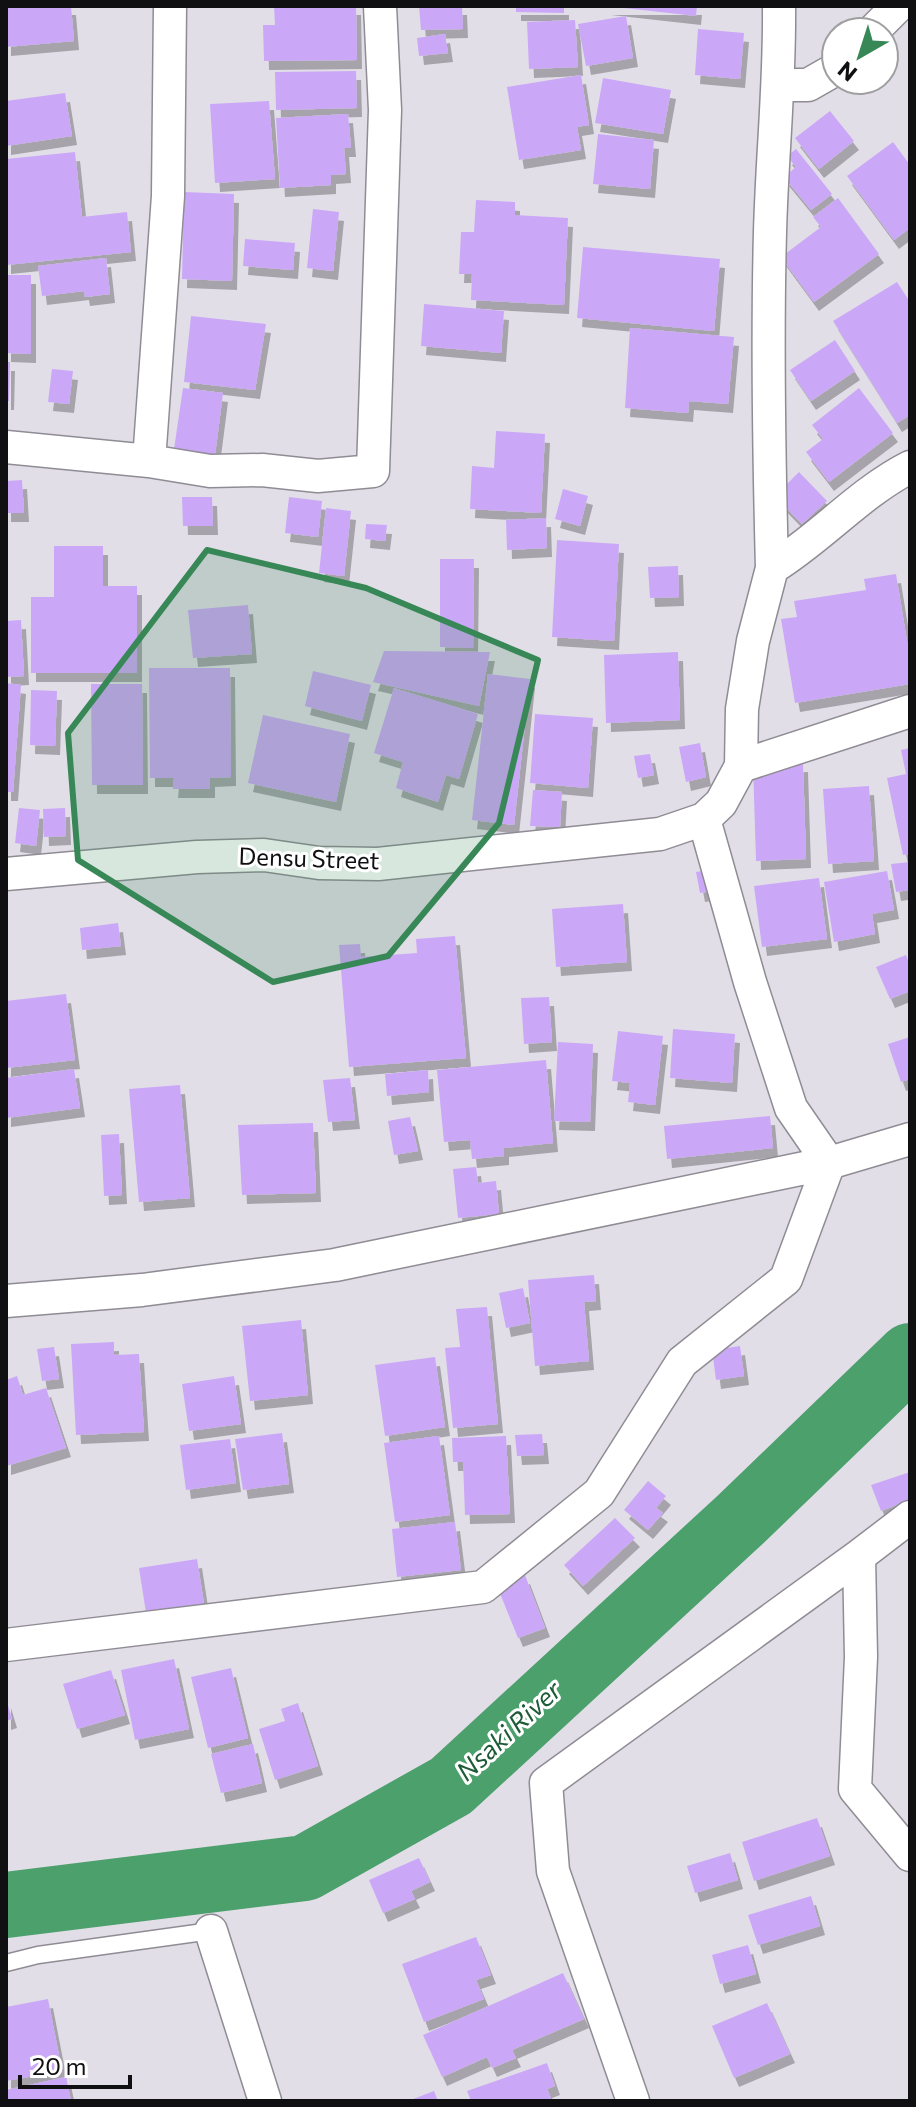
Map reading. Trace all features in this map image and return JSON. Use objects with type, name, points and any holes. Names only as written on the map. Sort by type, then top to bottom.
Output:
[{"type":"street","points":[[149,461],[168,196],[170,6]]},
{"type":"street","points":[[6,447],[149,461],[210,471],[262,470],[318,476],[373,471],[385,110],[380,6]]},
{"type":"street","points":[[779,6],[781,85],[770,231],[767,370],[772,568],[750,655],[742,709],[741,766],[721,803],[704,819],[750,982],[791,1108],[829,1163]]},
{"type":"street","points":[[781,85],[808,85],[820,78]]},
{"type":"street","points":[[772,568],[811,544],[870,492],[910,467]]},
{"type":"street","points":[[741,766],[910,711]]},
{"type":"street","name":"Densu Street","points":[[6,874],[224,856],[264,855],[319,863],[378,864],[660,834],[704,819]]},
{"type":"street","points":[[6,1301],[142,1290],[335,1265],[829,1163],[910,1139]]},
{"type":"street","points":[[6,1645],[483,1587],[599,1493],[682,1362],[786,1279],[829,1163]]},
{"type":"street","points":[[633,2101],[553,1871],[546,1783],[910,1517]]},
{"type":"street","points":[[859,1556],[861,1657],[855,1789],[910,1855]]},
{"type":"street","points":[[211,1931],[265,2101]]},
{"type":"lane","points":[[6,1963],[38,1955],[211,1931]]},
{"type":"highlighted area","points":[[207,550],[366,588],[538,660],[499,823],[388,956],[273,982],[78,860],[68,733]]},
{"type":"building","points":[[6,6],[71,6],[74,41],[6,47]]},
{"type":"building","points":[[274,6],[356,6],[357,60],[264,61],[263,25],[275,25]]},
{"type":"building","points":[[419,6],[462,6],[463,29],[421,30]]},
{"type":"building","points":[[516,6],[564,6],[564,13],[516,12]]},
{"type":"building","points":[[606,6],[697,6],[696,16]]},
{"type":"building","points":[[626,16],[633,58],[586,66],[578,24]]},
{"type":"building","points":[[575,20],[578,67],[529,69],[527,22]]},
{"type":"building","points":[[698,29],[744,33],[740,79],[695,75]]},
{"type":"building","points":[[445,34],[448,53],[419,56],[417,38]]},
{"type":"building","points":[[356,71],[357,108],[276,110],[275,72]]},
{"type":"building","points":[[581,75],[589,125],[577,127],[581,150],[519,160],[507,87]]},
{"type":"building","points":[[603,78],[671,90],[663,134],[595,123]]},
{"type":"building","points":[[65,93],[72,136],[6,146],[6,101]]},
{"type":"building","points":[[269,101],[275,179],[215,183],[210,104]]},
{"type":"building","points":[[830,111],[854,141],[819,169],[795,138]]},
{"type":"building","points":[[348,114],[351,148],[344,148],[346,174],[331,175],[331,185],[280,188],[276,118]]},
{"type":"building","points":[[598,134],[654,140],[650,189],[593,184]]},
{"type":"building","points":[[893,142],[910,165],[910,228],[894,240],[847,176]]},
{"type":"building","points":[[796,149],[832,194],[811,210],[784,177],[796,167],[787,156]]},
{"type":"building","points":[[75,152],[82,217],[127,212],[131,252],[6,265],[6,159]]},
{"type":"building","points":[[184,192],[234,194],[232,281],[182,279]]},
{"type":"building","points":[[838,198],[879,254],[814,302],[781,257],[821,227],[813,217]]},
{"type":"building","points":[[476,200],[515,202],[515,215],[568,218],[564,305],[471,300],[472,274],[459,274],[461,232],[474,232]]},
{"type":"building","points":[[313,209],[339,212],[333,271],[307,268]]},
{"type":"building","points":[[245,239],[295,243],[293,270],[243,266]]},
{"type":"building","points":[[583,247],[720,259],[714,331],[577,318]]},
{"type":"building","points":[[106,258],[110,294],[85,297],[84,291],[42,296],[38,266]]},
{"type":"building","points":[[6,275],[31,275],[31,354],[6,353]]},
{"type":"building","points":[[897,282],[910,302],[910,415],[897,423],[833,321]]},
{"type":"building","points":[[424,304],[504,311],[501,353],[421,346]]},
{"type":"building","points":[[191,316],[266,324],[255,390],[184,382]]},
{"type":"building","points":[[630,328],[734,337],[728,404],[689,401],[688,413],[625,408]]},
{"type":"building","points":[[835,340],[855,371],[811,401],[790,370]]},
{"type":"building","points":[[6,362],[10,362],[9,401],[6,401]]},
{"type":"building","points":[[52,369],[73,371],[69,404],[48,402]]},
{"type":"building","points":[[183,388],[223,393],[215,455],[174,449]]},
{"type":"building","points":[[859,388],[893,433],[829,482],[806,452],[823,439],[812,425]]},
{"type":"building","points":[[496,431],[545,434],[541,513],[470,509],[472,466],[494,468]]},
{"type":"building","points":[[799,472],[827,501],[802,524],[775,496]]},
{"type":"building","points":[[22,480],[24,513],[6,513],[6,481]]},
{"type":"building","points":[[563,489],[588,496],[580,526],[555,519]]},
{"type":"building","points":[[182,497],[212,497],[213,526],[183,526]]},
{"type":"building","points":[[289,497],[322,501],[318,537],[285,533]]},
{"type":"building","points":[[326,508],[351,511],[344,576],[319,573]]},
{"type":"building","points":[[546,518],[547,548],[507,550],[506,520]]},
{"type":"building","points":[[366,524],[387,525],[385,541],[365,539]]},
{"type":"building","points":[[557,540],[619,544],[614,641],[552,637]]},
{"type":"building","points":[[54,546],[103,546],[103,586],[137,586],[137,673],[31,673],[31,597],[54,597]]},
{"type":"building","points":[[440,559],[474,559],[473,648],[440,647]]},
{"type":"building","points":[[678,566],[679,597],[650,598],[648,567]]},
{"type":"building","points":[[896,574],[910,660],[910,684],[795,703],[781,619],[797,617],[794,601],[866,590],[864,579]]},
{"type":"building","points":[[248,605],[252,654],[193,658],[188,610]]},
{"type":"building","points":[[21,620],[24,676],[6,677],[6,621]]},
{"type":"building","points":[[384,651],[490,652],[479,706],[373,682]]},
{"type":"building","points":[[678,652],[680,720],[606,723],[604,655]]},
{"type":"building","points":[[149,668],[230,668],[231,777],[210,778],[210,789],[173,789],[174,778],[150,778]]},
{"type":"building","points":[[313,671],[371,685],[362,721],[305,706]]},
{"type":"building","points":[[488,674],[530,679],[514,825],[472,820]]},
{"type":"building","points":[[6,683],[21,685],[13,792],[6,792]]},
{"type":"building","points":[[91,684],[142,684],[143,785],[92,785]]},
{"type":"building","points":[[394,688],[478,714],[459,779],[446,775],[438,802],[396,788],[403,762],[374,753]]},
{"type":"building","points":[[31,690],[57,691],[55,746],[30,745]]},
{"type":"building","points":[[535,714],[593,718],[588,788],[530,783]]},
{"type":"building","points":[[263,715],[350,734],[336,802],[248,783]]},
{"type":"building","points":[[700,743],[706,777],[686,782],[679,747]]},
{"type":"building","points":[[910,748],[910,854],[903,855],[887,778],[906,774],[901,750]]},
{"type":"building","points":[[650,754],[654,775],[638,778],[634,756]]},
{"type":"building","points":[[803,763],[806,859],[756,861],[753,765]]},
{"type":"building","points":[[869,786],[874,861],[828,864],[823,789]]},
{"type":"building","points":[[533,790],[562,792],[560,827],[530,826]]},
{"type":"building","points":[[19,808],[40,810],[36,846],[15,843]]},
{"type":"building","points":[[65,808],[66,836],[44,837],[43,809]]},
{"type":"building","points":[[910,862],[910,890],[896,892],[891,864]]},
{"type":"building","points":[[709,870],[712,891],[700,893],[696,872]]},
{"type":"building","points":[[887,871],[894,910],[872,914],[875,934],[834,942],[824,882]]},
{"type":"building","points":[[819,878],[827,939],[762,947],[754,886]]},
{"type":"building","points":[[623,904],[627,962],[556,967],[552,909]]},
{"type":"building","points":[[118,923],[121,946],[82,950],[80,928]]},
{"type":"building","points":[[455,936],[466,1058],[349,1067],[339,945],[360,944],[361,957],[417,953],[416,939]]},
{"type":"building","points":[[906,955],[910,966],[910,991],[890,999],[876,967]]},
{"type":"building","points":[[66,994],[75,1060],[6,1068],[6,1001]]},
{"type":"building","points":[[549,997],[552,1042],[524,1044],[521,998]]},
{"type":"building","points":[[673,1029],[735,1034],[732,1083],[670,1078]]},
{"type":"building","points":[[618,1031],[663,1036],[655,1105],[628,1102],[630,1083],[612,1081]]},
{"type":"building","points":[[910,1037],[910,1079],[901,1082],[888,1044]]},
{"type":"building","points":[[558,1042],[593,1044],[590,1122],[554,1121]]},
{"type":"building","points":[[546,1060],[553,1143],[504,1148],[504,1156],[472,1159],[470,1140],[444,1142],[437,1070]]},
{"type":"building","points":[[74,1069],[80,1108],[6,1118],[6,1078]]},
{"type":"building","points":[[428,1070],[429,1092],[387,1096],[385,1074]]},
{"type":"building","points":[[350,1078],[355,1120],[328,1122],[323,1080]]},
{"type":"building","points":[[180,1085],[190,1198],[139,1202],[129,1089]]},
{"type":"building","points":[[770,1116],[773,1148],[667,1159],[664,1126]]},
{"type":"building","points":[[410,1117],[418,1151],[394,1155],[388,1121]]},
{"type":"building","points":[[313,1123],[316,1193],[242,1195],[238,1125]]},
{"type":"building","points":[[119,1134],[122,1195],[104,1196],[101,1135]]},
{"type":"building","points":[[476,1167],[478,1183],[496,1181],[499,1214],[458,1218],[453,1169]]},
{"type":"building","points":[[594,1275],[596,1301],[584,1302],[589,1361],[535,1366],[528,1280]]},
{"type":"building","points":[[523,1288],[530,1323],[506,1328],[499,1293]]},
{"type":"building","points":[[487,1307],[498,1424],[453,1428],[445,1348],[460,1347],[456,1309]]},
{"type":"building","points":[[301,1320],[308,1395],[250,1401],[242,1326]]},
{"type":"building","points":[[114,1342],[114,1355],[139,1354],[144,1432],[76,1435],[71,1344]]},
{"type":"building","points":[[740,1346],[744,1376],[716,1380],[712,1350]]},
{"type":"building","points":[[54,1347],[59,1379],[42,1381],[37,1349]]},
{"type":"building","points":[[435,1357],[445,1427],[385,1436],[375,1365]]},
{"type":"building","points":[[17,1376],[23,1395],[46,1388],[66,1448],[6,1466],[6,1380]]},
{"type":"building","points":[[234,1376],[241,1424],[189,1431],[182,1384]]},
{"type":"building","points":[[282,1433],[289,1484],[243,1490],[235,1439]]},
{"type":"building","points":[[542,1434],[544,1455],[517,1456],[515,1435]]},
{"type":"building","points":[[439,1436],[450,1515],[395,1522],[384,1443]]},
{"type":"building","points":[[506,1436],[510,1514],[465,1515],[463,1462],[453,1462],[452,1438]]},
{"type":"building","points":[[230,1439],[236,1483],[186,1490],[180,1445]]},
{"type":"building","points":[[910,1472],[910,1500],[881,1511],[871,1485]]},
{"type":"building","points":[[648,1481],[666,1496],[656,1508],[663,1513],[648,1530],[624,1510]]},
{"type":"building","points":[[615,1518],[635,1538],[583,1586],[564,1565]]},
{"type":"building","points":[[455,1522],[461,1570],[397,1577],[392,1529]]},
{"type":"building","points":[[197,1559],[204,1604],[146,1613],[139,1568]]},
{"type":"building","points":[[525,1575],[545,1628],[518,1638],[497,1586]]},
{"type":"building","points":[[174,1659],[189,1729],[135,1740],[121,1670]]},
{"type":"building","points":[[231,1668],[248,1738],[208,1748],[191,1677]]},
{"type":"building","points":[[111,1670],[125,1715],[77,1729],[63,1684]]},
{"type":"building","points":[[6,1699],[12,1719],[6,1721]]},
{"type":"building","points":[[298,1703],[318,1766],[275,1780],[259,1729],[285,1721],[281,1709]]},
{"type":"building","points":[[253,1744],[262,1783],[221,1793],[211,1754]]},
{"type":"building","points":[[817,1818],[830,1856],[754,1881],[742,1842]]},
{"type":"building","points":[[730,1853],[738,1880],[695,1893],[687,1866]]},
{"type":"building","points":[[419,1858],[430,1882],[411,1891],[415,1899],[383,1913],[369,1880]]},
{"type":"building","points":[[811,1896],[820,1926],[758,1945],[748,1915]]},
{"type":"building","points":[[476,1937],[491,1975],[476,1980],[484,1999],[424,2022],[402,1964]]},
{"type":"building","points":[[748,1945],[756,1974],[720,1984],[712,1955]]},
{"type":"building","points":[[563,1973],[584,2019],[512,2050],[516,2058],[492,2068],[487,2057],[442,2077],[423,2035]]},
{"type":"building","points":[[48,1999],[62,2071],[6,2081],[6,2007]]},
{"type":"building","points":[[767,2003],[790,2054],[734,2078],[712,2026]]},
{"type":"building","points":[[547,2063],[555,2086],[547,2089],[552,2101],[471,2101],[467,2091]]},
{"type":"building","points":[[66,2077],[71,2101],[6,2101],[6,2090]]},
{"type":"building","points":[[434,2091],[438,2101],[408,2101]]},
{"type":"waterway","name":"Nsaki River","points":[[6,1905],[305,1868],[451,1786],[741,1519],[910,1356]]}]
